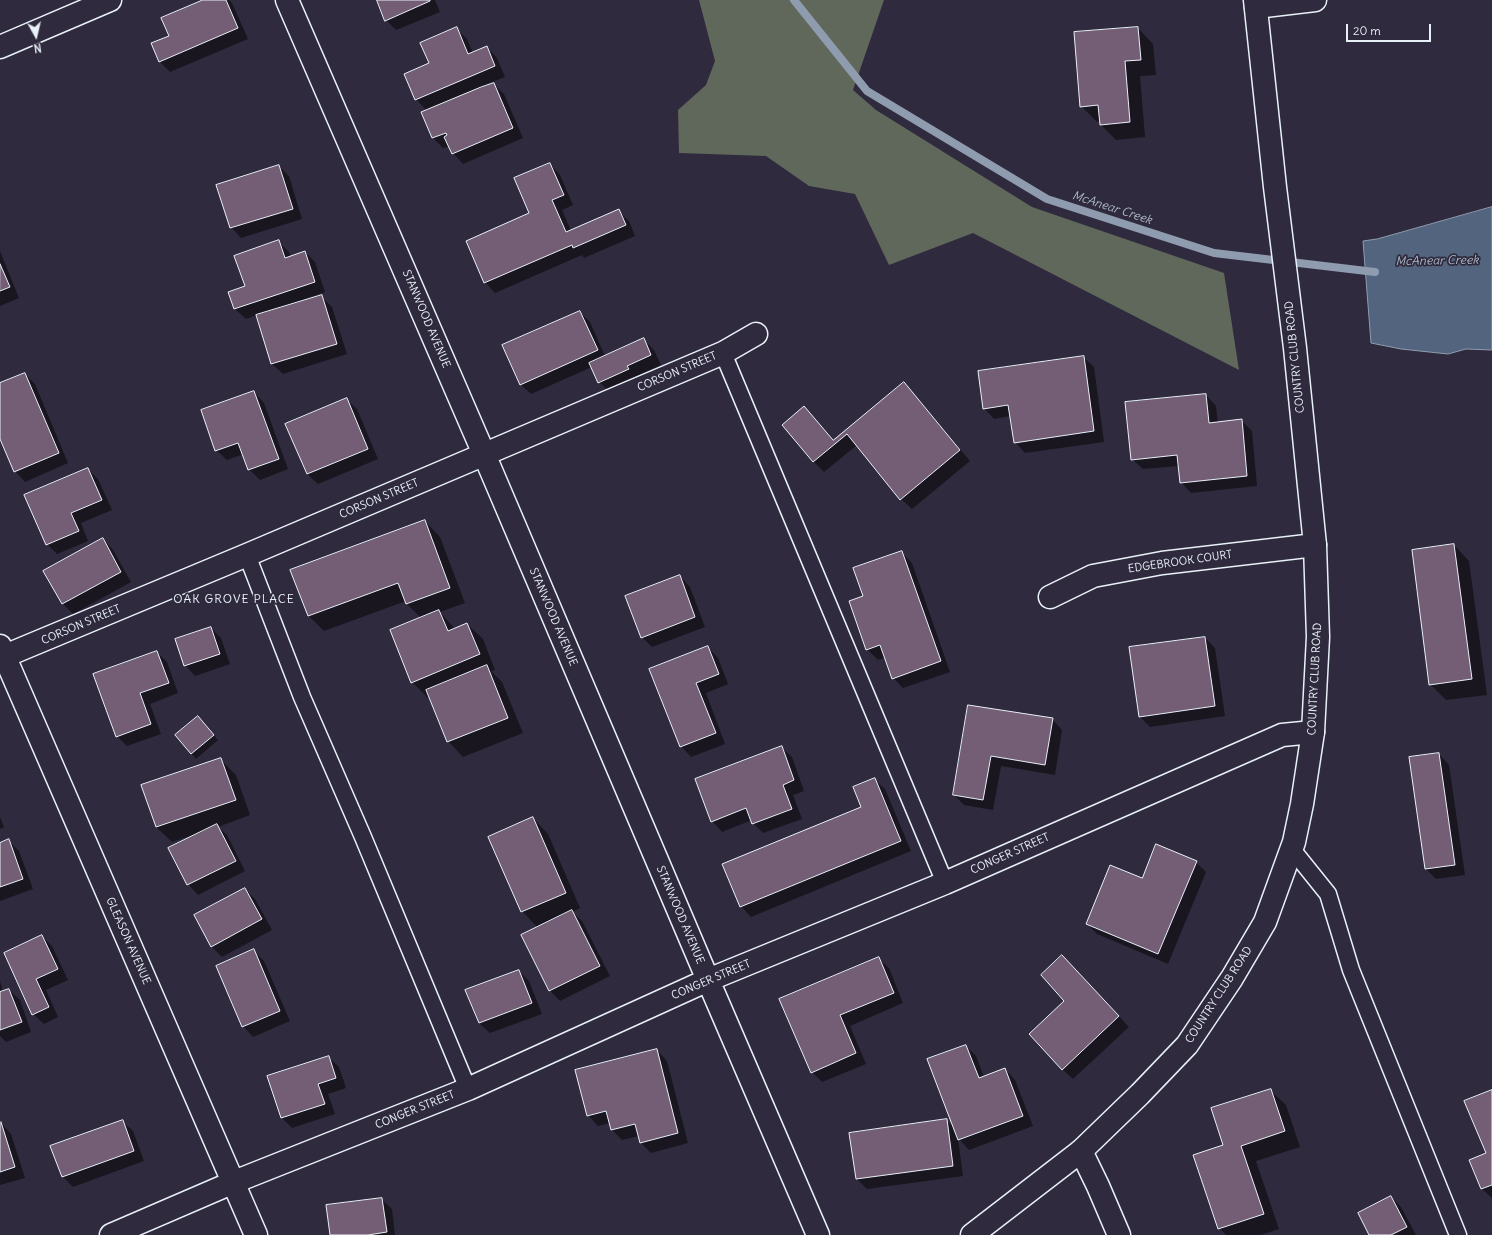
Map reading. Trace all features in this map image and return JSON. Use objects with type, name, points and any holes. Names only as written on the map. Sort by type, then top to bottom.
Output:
[{"type":"street","points":[[0,47],[110,0]]},
{"type":"street","name":"STANWOOD AVENUE","points":[[287,0],[484,454],[818,1235]]},
{"type":"street","points":[[1256,3],[1315,0]]},
{"type":"street","name":"COUNTRY CLUB ROAD","points":[[972,1235],[1081,1151],[1140,1094],[1187,1045],[1232,978],[1265,922],[1291,848],[1302,804],[1313,732],[1318,637],[1315,545],[1295,348],[1275,187],[1256,3]]},
{"type":"street","name":"CORSON STREET","points":[[1,654],[248,555],[724,353],[756,334]]},
{"type":"street","name":"EDGEBROOK COURT","points":[[1050,597],[1092,576],[1162,563],[1315,545]]},
{"type":"street","name":"GLEASON AVENUE","points":[[1,654],[256,1235]]},
{"type":"street","name":"CONGER STREET","points":[[111,1235],[234,1182],[468,1089],[708,980],[945,882],[1282,736],[1313,732]]},
{"type":"street","points":[[1081,1151],[1119,1235]]},
{"type":"lane","points":[[724,353],[945,882]]},
{"type":"lane","points":[[248,555],[302,697],[363,837],[468,1089]]},
{"type":"lane","points":[[1291,848],[1328,894],[1351,970],[1458,1235]]},
{"type":"green space","points":[[699,0],[884,0],[853,90],[876,110],[1032,207],[1224,273],[1239,370],[973,233],[889,265],[855,194],[809,186],[766,156],[679,153],[678,110],[706,85],[715,61]]},
{"type":"water","points":[[1492,207],[1492,350],[1466,349],[1448,354],[1401,349],[1371,343],[1363,241],[1377,239]]},
{"type":"building","points":[[203,0],[226,0],[238,28],[159,62],[151,43],[169,36],[161,18]]},
{"type":"building","points":[[377,0],[430,0],[430,1],[385,21]]},
{"type":"building","points":[[457,27],[468,54],[487,46],[495,66],[415,100],[404,74],[429,63],[420,43]]},
{"type":"building","points":[[1138,27],[1141,60],[1125,61],[1130,122],[1100,125],[1098,105],[1080,107],[1074,32]]},
{"type":"building","points":[[494,83],[513,128],[452,154],[444,137],[447,135],[446,133],[432,138],[421,112]]},
{"type":"building","points":[[550,163],[564,195],[552,200],[566,232],[619,209],[626,225],[573,248],[572,245],[484,283],[466,241],[529,213],[514,178]]},
{"type":"building","points":[[279,165],[293,209],[230,228],[216,185]]},
{"type":"building","points":[[279,240],[285,258],[305,251],[315,282],[234,309],[228,292],[245,286],[234,256]]},
{"type":"building","points":[[0,264],[10,287],[0,291]]},
{"type":"building","points":[[322,295],[337,344],[271,364],[256,315]]},
{"type":"building","points":[[580,311],[598,350],[520,385],[502,345]]},
{"type":"building","points":[[644,338],[651,355],[627,366],[629,369],[598,383],[589,363]]},
{"type":"building","points":[[1084,356],[1094,431],[1014,443],[1008,405],[983,409],[978,371]]},
{"type":"building","points":[[25,373],[59,453],[14,472],[0,439],[0,383]]},
{"type":"building","points":[[904,382],[960,450],[900,500],[847,434],[813,462],[782,425],[804,406],[833,440]]},
{"type":"building","points":[[254,391],[279,459],[248,470],[238,443],[215,451],[201,410]]},
{"type":"building","points":[[1206,394],[1209,423],[1242,419],[1247,476],[1180,483],[1177,455],[1131,460],[1125,402]]},
{"type":"building","points":[[347,398],[368,449],[307,474],[285,424]]},
{"type":"building","points":[[88,468],[102,500],[71,513],[79,531],[46,545],[24,495]]},
{"type":"building","points":[[425,520],[450,588],[406,604],[398,583],[308,616],[290,570]]},
{"type":"building","points":[[103,538],[121,572],[62,604],[43,571]]},
{"type":"building","points":[[1454,544],[1472,679],[1429,685],[1412,550]]},
{"type":"building","points":[[902,551],[941,661],[892,679],[880,645],[866,650],[849,601],[863,596],[853,568]]},
{"type":"building","points":[[680,575],[695,617],[641,638],[625,596]]},
{"type":"building","points":[[439,610],[448,631],[467,623],[480,654],[411,683],[390,630]]},
{"type":"building","points":[[211,627],[220,654],[184,666],[175,639]]},
{"type":"building","points":[[1205,637],[1215,706],[1139,717],[1129,647]]},
{"type":"building","points":[[708,646],[719,674],[696,683],[716,733],[680,747],[649,669]]},
{"type":"building","points":[[157,651],[169,683],[140,693],[151,724],[116,737],[93,674]]},
{"type":"building","points":[[487,665],[508,718],[447,742],[426,690]]},
{"type":"building","points":[[968,705],[1053,718],[1045,765],[991,756],[983,800],[953,795]]},
{"type":"building","points":[[198,716],[214,735],[191,754],[175,735]]},
{"type":"building","points":[[782,746],[794,780],[783,785],[792,809],[752,824],[746,808],[711,822],[695,779]]},
{"type":"building","points":[[1439,753],[1455,865],[1425,869],[1409,757]]},
{"type":"building","points":[[221,758],[236,800],[156,827],[141,785]]},
{"type":"building","points":[[875,778],[901,841],[740,907],[722,864],[861,807],[853,787]]},
{"type":"building","points":[[533,817],[566,893],[521,912],[488,837]]},
{"type":"building","points":[[217,824],[236,861],[187,885],[168,848]]},
{"type":"building","points":[[9,839],[23,879],[0,887],[0,843]]},
{"type":"building","points":[[1156,844],[1197,861],[1158,954],[1086,924],[1110,865],[1142,878]]},
{"type":"building","points":[[245,888],[262,919],[211,947],[194,915]]},
{"type":"building","points":[[572,910],[600,966],[549,991],[521,935]]},
{"type":"building","points":[[42,935],[58,969],[36,979],[49,1007],[32,1015],[4,953]]},
{"type":"building","points":[[254,949],[280,1011],[242,1027],[216,966]]},
{"type":"building","points":[[1062,955],[1119,1016],[1062,1070],[1029,1034],[1064,1001],[1041,975]]},
{"type":"building","points":[[879,957],[894,993],[840,1015],[856,1053],[811,1073],[779,999]]},
{"type":"building","points":[[519,970],[532,1003],[479,1023],[465,990]]},
{"type":"building","points":[[9,989],[22,1022],[0,1030],[0,992]]},
{"type":"building","points":[[966,1045],[979,1078],[1005,1068],[1023,1116],[958,1140],[927,1059]]},
{"type":"building","points":[[657,1049],[678,1133],[640,1143],[635,1124],[611,1130],[606,1111],[587,1116],[575,1070]]},
{"type":"building","points":[[329,1056],[336,1078],[318,1084],[325,1104],[281,1118],[267,1076]]},
{"type":"building","points":[[1271,1089],[1285,1131],[1241,1146],[1264,1214],[1218,1229],[1193,1155],[1223,1145],[1211,1108]]},
{"type":"building","points":[[1492,1090],[1492,1185],[1481,1189],[1469,1160],[1486,1153],[1464,1101]]},
{"type":"building","points":[[947,1119],[953,1166],[856,1179],[849,1133]]},
{"type":"building","points":[[123,1120],[134,1151],[62,1177],[50,1146]]},
{"type":"building","points":[[1,1122],[15,1167],[0,1172],[0,1123]]},
{"type":"building","points":[[1391,1196],[1407,1227],[1391,1235],[1369,1235],[1358,1213]]},
{"type":"building","points":[[382,1198],[387,1232],[368,1235],[330,1235],[326,1205]]},
{"type":"waterway","name":"McAnear Creek","points":[[794,0],[867,91],[1047,199],[1214,253],[1375,272]]},
{"type":"district","name":"OAK GROVE PLACE","points":[[234,600]]}]
